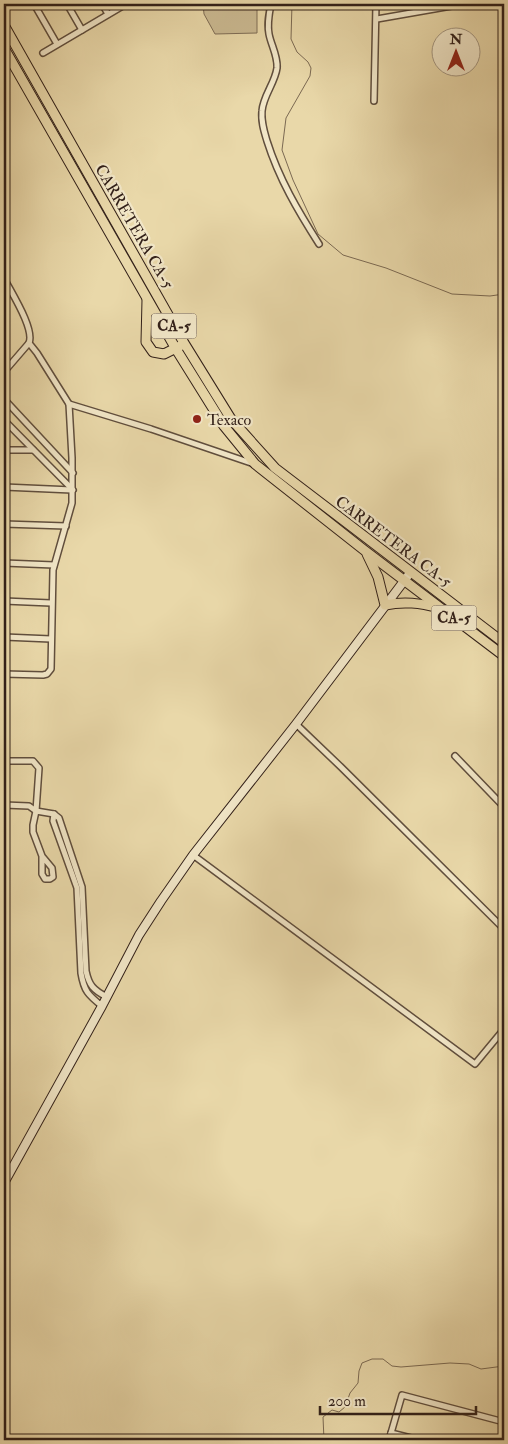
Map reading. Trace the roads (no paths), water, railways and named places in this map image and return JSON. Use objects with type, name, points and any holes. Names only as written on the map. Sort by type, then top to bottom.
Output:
[{"type":"highway","name":"CARRETERA CA-5","points":[[4,25],[184,343],[231,419],[275,468],[407,576],[443,609],[504,656]]},
{"type":"highway","name":"CARRETERA CA-5","points":[[4,48],[176,349],[224,426],[254,464],[364,550],[407,576],[504,643]]},
{"type":"highway","points":[[4,52],[10,59]]},
{"type":"highway","points":[[148,300],[146,342],[149,348],[158,354],[164,354],[184,343]]},
{"type":"highway","points":[[364,550],[378,577],[385,605],[400,602],[416,603],[443,609]]},
{"type":"main road","points":[[4,1183],[107,997],[138,935],[193,855],[296,724],[407,576]]},
{"type":"street","points":[[34,4],[57,44]]},
{"type":"street","points":[[67,4],[82,30]]},
{"type":"street","points":[[102,4],[108,14]]},
{"type":"street","points":[[43,53],[126,4]]},
{"type":"street","points":[[271,4],[268,32],[278,66],[263,104],[263,130],[287,191],[319,244]]},
{"type":"street","points":[[374,102],[376,4]]},
{"type":"street","points":[[377,19],[463,4]]},
{"type":"street","points":[[4,278],[28,325],[31,338],[29,344],[4,372]]},
{"type":"street","points":[[4,674],[40,676],[47,674],[50,669],[51,603],[54,565],[72,502],[73,473],[69,404],[37,353],[29,344]]},
{"type":"street","points":[[4,399],[73,473]]},
{"type":"street","points":[[69,404],[254,464]]},
{"type":"street","points":[[4,420],[72,490]]},
{"type":"street","points":[[4,450],[33,450]]},
{"type":"street","points":[[4,487],[72,490]]},
{"type":"street","points":[[4,524],[66,526]]},
{"type":"street","points":[[4,563],[54,565]]},
{"type":"street","points":[[4,601],[51,603]]},
{"type":"street","points":[[4,637],[51,639]]},
{"type":"street","points":[[4,713],[6,718],[4,805],[29,806],[36,811],[54,814],[59,818],[82,887],[86,970],[89,982],[92,989],[107,997]]},
{"type":"street","points":[[296,724],[342,767],[504,929]]},
{"type":"street","points":[[455,756],[504,807]]},
{"type":"street","points":[[5,761],[30,761],[38,765],[33,832],[42,856]]},
{"type":"street","points":[[54,814],[54,821],[77,888],[83,986],[88,994],[102,1006]]},
{"type":"street","points":[[193,855],[474,1064],[504,1029]]},
{"type":"street","points":[[389,1440],[402,1395],[504,1422]]},
{"type":"street","points":[[391,1433],[419,1440]]},
{"type":"waterway","points":[[292,4],[291,39],[297,52],[308,62],[311,68],[310,76],[286,118],[282,150],[293,180],[318,234],[343,255],[386,268],[452,294],[490,296],[504,294]]},
{"type":"waterway","points":[[324,1440],[323,1417],[332,1410],[339,1412],[345,1407],[350,1393],[358,1383],[362,1363],[372,1359],[383,1359],[392,1366],[401,1367],[450,1363],[469,1364],[481,1369],[504,1366]]},
{"type":"place","name":"Texaco","points":[[197,419]]}]
